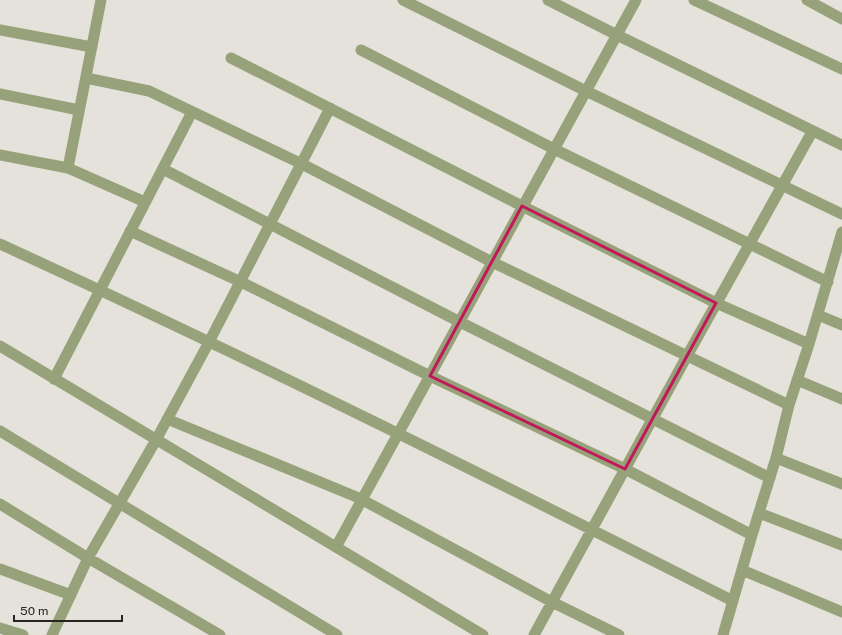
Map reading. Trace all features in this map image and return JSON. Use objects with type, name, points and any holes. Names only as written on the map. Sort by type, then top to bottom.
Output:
[{"type":"street","points":[[68,168],[101,0]]},
{"type":"street","points":[[404,0],[586,91],[842,214]]},
{"type":"street","points":[[548,0],[617,36],[812,132],[842,145]]},
{"type":"street","points":[[336,548],[636,0]]},
{"type":"street","points":[[694,0],[842,70]]},
{"type":"street","points":[[807,0],[842,19]]},
{"type":"street","points":[[0,30],[92,47]]},
{"type":"street","points":[[361,50],[554,149],[828,282]]},
{"type":"street","points":[[230,58],[716,303],[809,344]]},
{"type":"street","points":[[86,78],[149,91],[302,164],[492,262],[789,405]]},
{"type":"street","points":[[0,94],[79,110]]},
{"type":"street","points":[[52,635],[88,558],[156,440],[209,342],[330,108]]},
{"type":"street","points":[[54,379],[192,112]]},
{"type":"street","points":[[534,635],[716,303],[812,132]]},
{"type":"street","points":[[0,156],[68,168],[145,202]]},
{"type":"street","points":[[163,169],[460,322],[770,478]]},
{"type":"street","points":[[130,231],[241,282],[430,376],[625,470],[752,535]]},
{"type":"street","points":[[723,635],[776,458],[789,405],[839,252],[842,232]]},
{"type":"street","points":[[0,244],[100,289],[399,433],[733,601]]},
{"type":"street","points":[[818,315],[842,325]]},
{"type":"street","points":[[0,346],[483,635]]},
{"type":"street","points":[[797,380],[842,399]]},
{"type":"street","points":[[167,419],[362,500],[552,602],[619,635]]},
{"type":"street","points":[[0,431],[337,635]]},
{"type":"street","points":[[776,458],[842,484]]},
{"type":"street","points":[[0,504],[88,558],[220,635]]},
{"type":"street","points":[[759,513],[842,545]]},
{"type":"street","points":[[0,569],[71,595]]},
{"type":"street","points":[[742,570],[842,612]]},
{"type":"street","points":[[0,628],[23,635]]},
{"type":"highlighted area","points":[[522,206],[716,303],[625,469],[430,376]]}]
